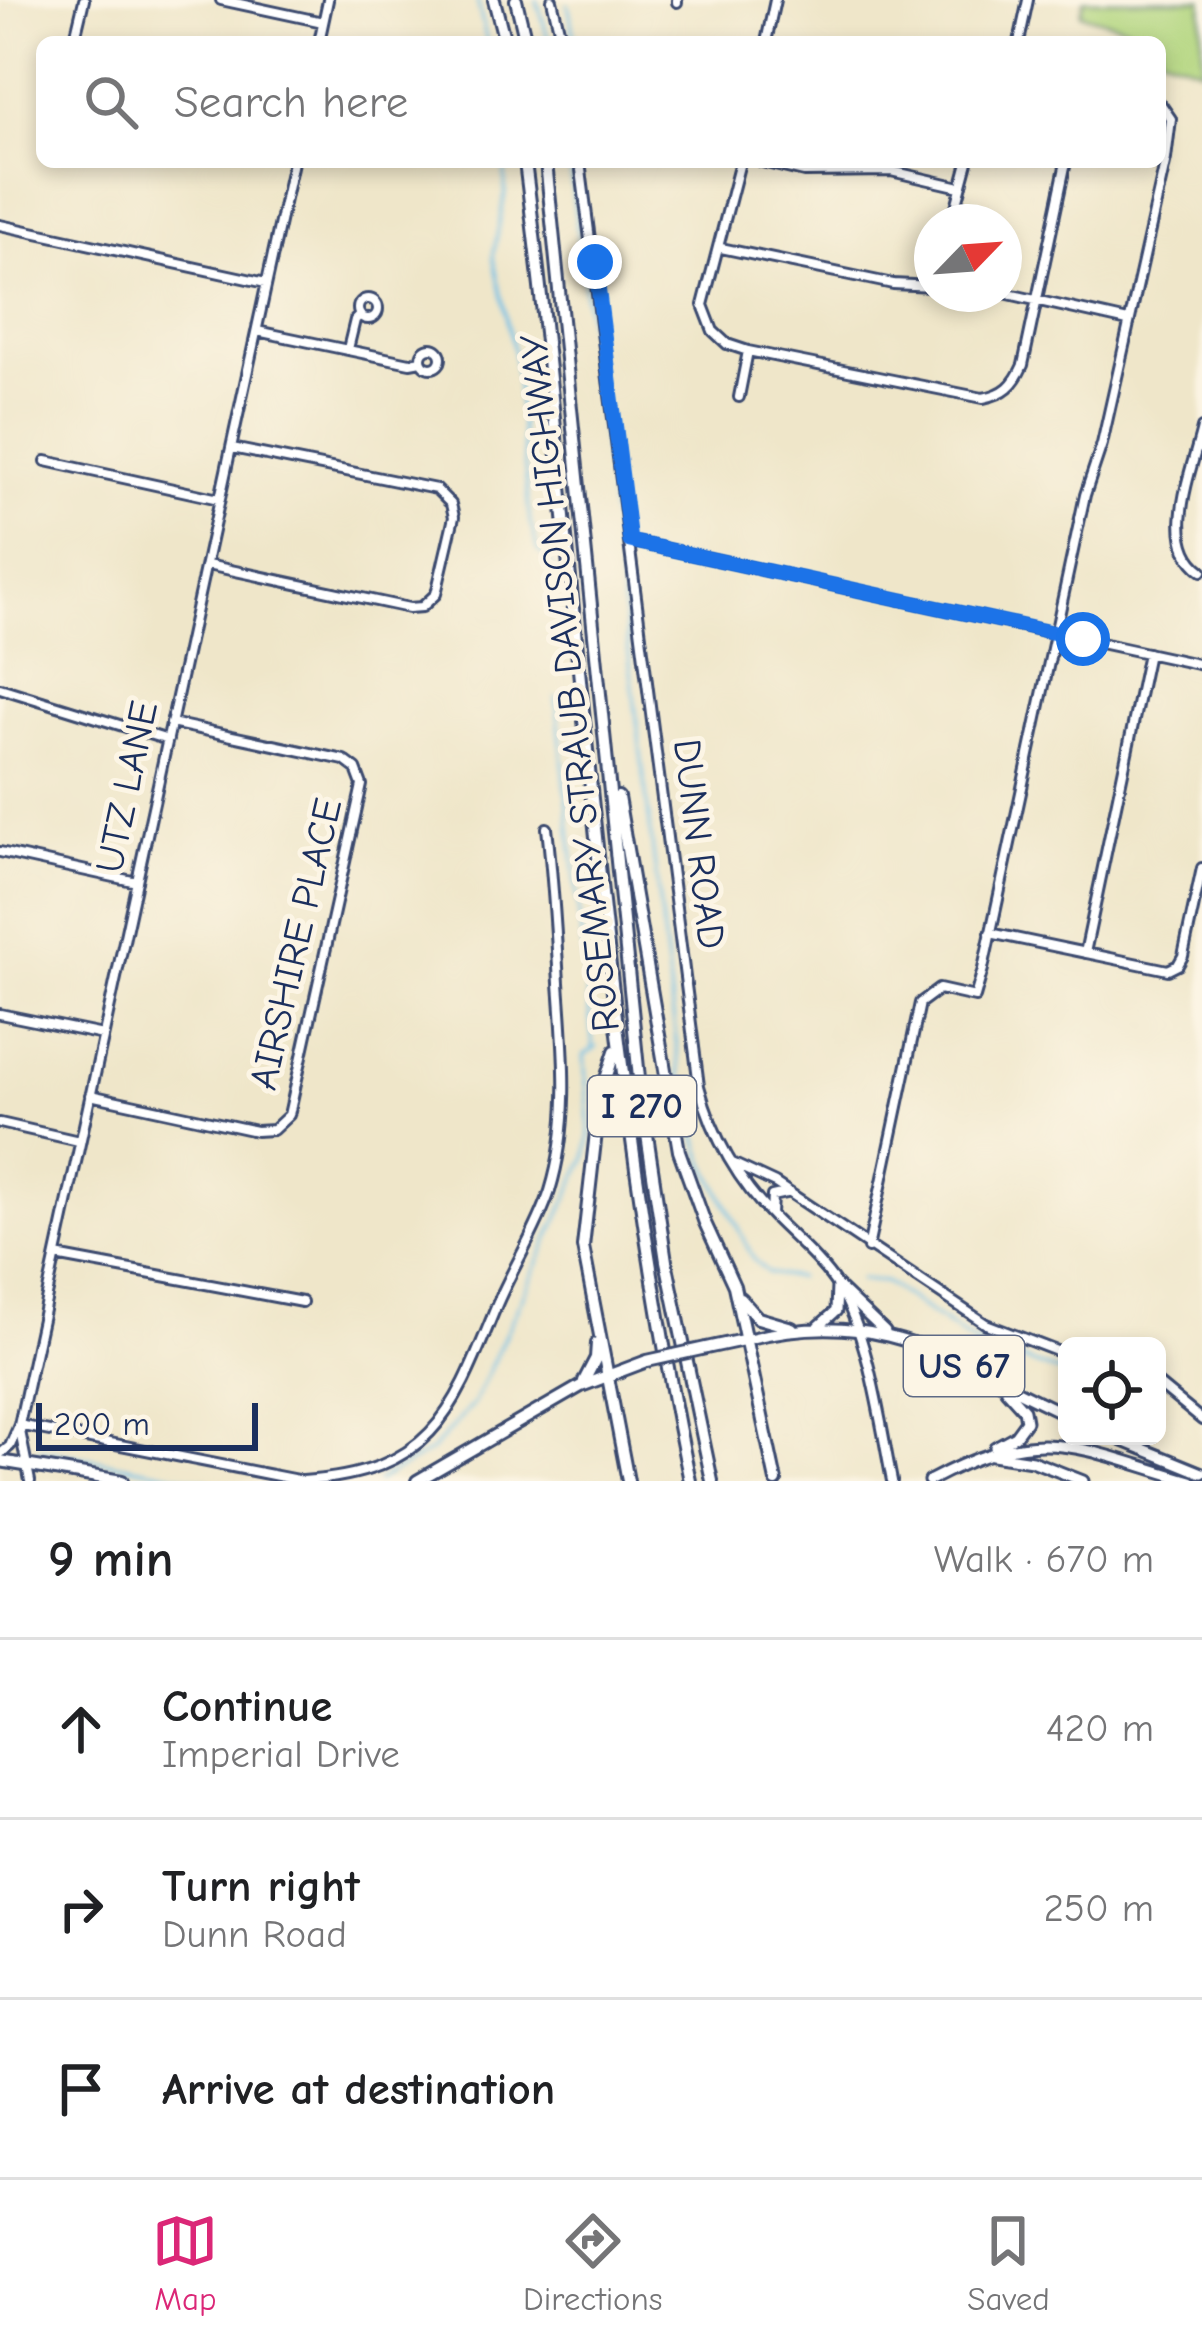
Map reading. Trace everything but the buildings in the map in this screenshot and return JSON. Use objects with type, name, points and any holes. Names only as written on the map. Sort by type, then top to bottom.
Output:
[{"type":"highway","points":[[494,0],[503,36]]},
{"type":"highway","points":[[516,0],[525,36]]},
{"type":"highway","name":"ROSEMARY STRAUB DAVISON HIGHWAY","points":[[526,168],[616,1048],[654,1298],[690,1481]]},
{"type":"highway","name":"ROSEMARY STRAUB DAVISON HIGHWAY","points":[[547,168],[650,1167],[712,1481]]},
{"type":"highway","points":[[606,735],[679,1151],[735,1291],[776,1481]]},
{"type":"highway","points":[[616,1048],[600,1097],[583,1246],[628,1481]]},
{"type":"highway","points":[[735,1291],[758,1318],[792,1328]]},
{"type":"highway","points":[[740,1311],[754,1324],[792,1328]]},
{"type":"highway","points":[[581,1386],[596,1358],[596,1316]]},
{"type":"highway","name":"US 67","points":[[417,1481],[610,1373],[748,1339]]},
{"type":"highway","points":[[0,1457],[122,1481]]},
{"type":"highway","points":[[25,1465],[26,1481]]},
{"type":"main road","points":[[819,1326],[836,1311],[837,1286]]},
{"type":"main road","points":[[837,1286],[889,1334]]},
{"type":"main road","name":"US 67","points":[[748,1339],[819,1326],[889,1334],[1058,1411]]},
{"type":"main road","points":[[975,1457],[1015,1436],[1026,1421],[1024,1410],[1001,1384]]},
{"type":"main road","name":"US 67","points":[[929,1481],[1000,1448],[1052,1442],[1191,1481]]},
{"type":"main road","points":[[1133,1445],[1202,1473]]},
{"type":"main road","points":[[975,1457],[1014,1456],[1083,1481]]},
{"type":"street","points":[[75,36],[84,0]]},
{"type":"street","points":[[221,0],[323,22]]},
{"type":"street","points":[[320,36],[328,0]]},
{"type":"street","points":[[552,0],[561,36]]},
{"type":"street","points":[[767,36],[775,0]]},
{"type":"street","points":[[1020,36],[1028,0]]},
{"type":"street","points":[[1166,110],[1171,127],[1166,150]]},
{"type":"street","name":"UTZ LANE","points":[[0,1457],[19,1424],[292,168]]},
{"type":"street","name":"DUNN ROAD","points":[[581,168],[696,1070],[708,1119],[730,1162],[771,1216],[837,1286],[857,1328],[892,1481]]},
{"type":"street","points":[[739,168],[705,296],[705,314],[719,338],[748,351],[969,396],[995,396],[1018,377],[1065,168]]},
{"type":"street","points":[[787,168],[891,171],[960,187]]},
{"type":"street","points":[[956,204],[966,168]]},
{"type":"street","points":[[868,1248],[920,1003],[939,989],[975,997],[1084,495],[1102,444],[1162,168]]},
{"type":"street","points":[[0,226],[266,283]]},
{"type":"street","points":[[721,248],[847,275],[914,284]]},
{"type":"street","points":[[1022,298],[1128,321]]},
{"type":"street","points":[[348,349],[360,315]]},
{"type":"street","points":[[257,331],[410,363],[421,361]]},
{"type":"street","points":[[739,397],[748,351]]},
{"type":"street","points":[[1199,569],[1187,557],[1180,527],[1202,428]]},
{"type":"street","points":[[207,565],[422,607],[436,594],[454,517],[452,504],[436,490],[232,448]]},
{"type":"street","points":[[46,461],[219,499]]},
{"type":"street","points":[[630,541],[1202,665]]},
{"type":"street","points":[[1084,953],[1148,653]]},
{"type":"street","points":[[0,688],[168,740]]},
{"type":"street","name":"AIRSHIRE PLACE","points":[[91,1095],[256,1131],[282,1125],[289,1115],[362,785],[356,769],[344,760],[171,722]]},
{"type":"street","points":[[19,1424],[303,1480],[332,1479],[389,1461],[436,1426],[466,1381],[555,1171],[566,1083],[547,828]]},
{"type":"street","points":[[0,852],[137,882]]},
{"type":"street","points":[[991,934],[1168,970],[1178,965],[1202,868]]},
{"type":"street","points":[[0,1014],[103,1035]]},
{"type":"street","points":[[0,1124],[79,1141]]},
{"type":"street","points":[[730,1162],[775,1184],[986,1324],[1058,1352]]},
{"type":"street","points":[[749,1189],[755,1183],[775,1184]]},
{"type":"street","points":[[771,1216],[772,1196],[788,1193]]},
{"type":"street","points":[[56,1256],[302,1303]]},
{"type":"street","points":[[1166,1390],[1202,1420]]},
{"type":"street","name":"UTZ LANE","points":[[19,1424],[25,1465]]},
{"type":"green space","points":[[1084,0],[1202,0],[1202,69],[1166,57],[1166,36],[1126,36],[1128,27],[1081,14]]},
{"type":"waterway","points":[[477,0],[486,36]]},
{"type":"waterway","points":[[537,0],[547,36]]},
{"type":"waterway","points":[[568,4],[574,35]]},
{"type":"waterway","points":[[505,168],[493,257],[514,353],[530,522],[538,550],[553,567]]},
{"type":"waterway","points":[[570,168],[681,1081],[703,1158],[754,1260],[768,1273],[798,1278]]},
{"type":"waterway","points":[[556,697],[593,1047]]},
{"type":"waterway","points":[[378,1481],[431,1451],[474,1403],[586,1157],[590,1136],[584,1055],[597,1047]]},
{"type":"waterway","points":[[860,1280],[885,1282],[974,1343],[1058,1372]]},
{"type":"waterway","points":[[38,1449],[208,1481]]},
{"type":"route","points":[[595,262],[630,541],[1083,639]]}]
